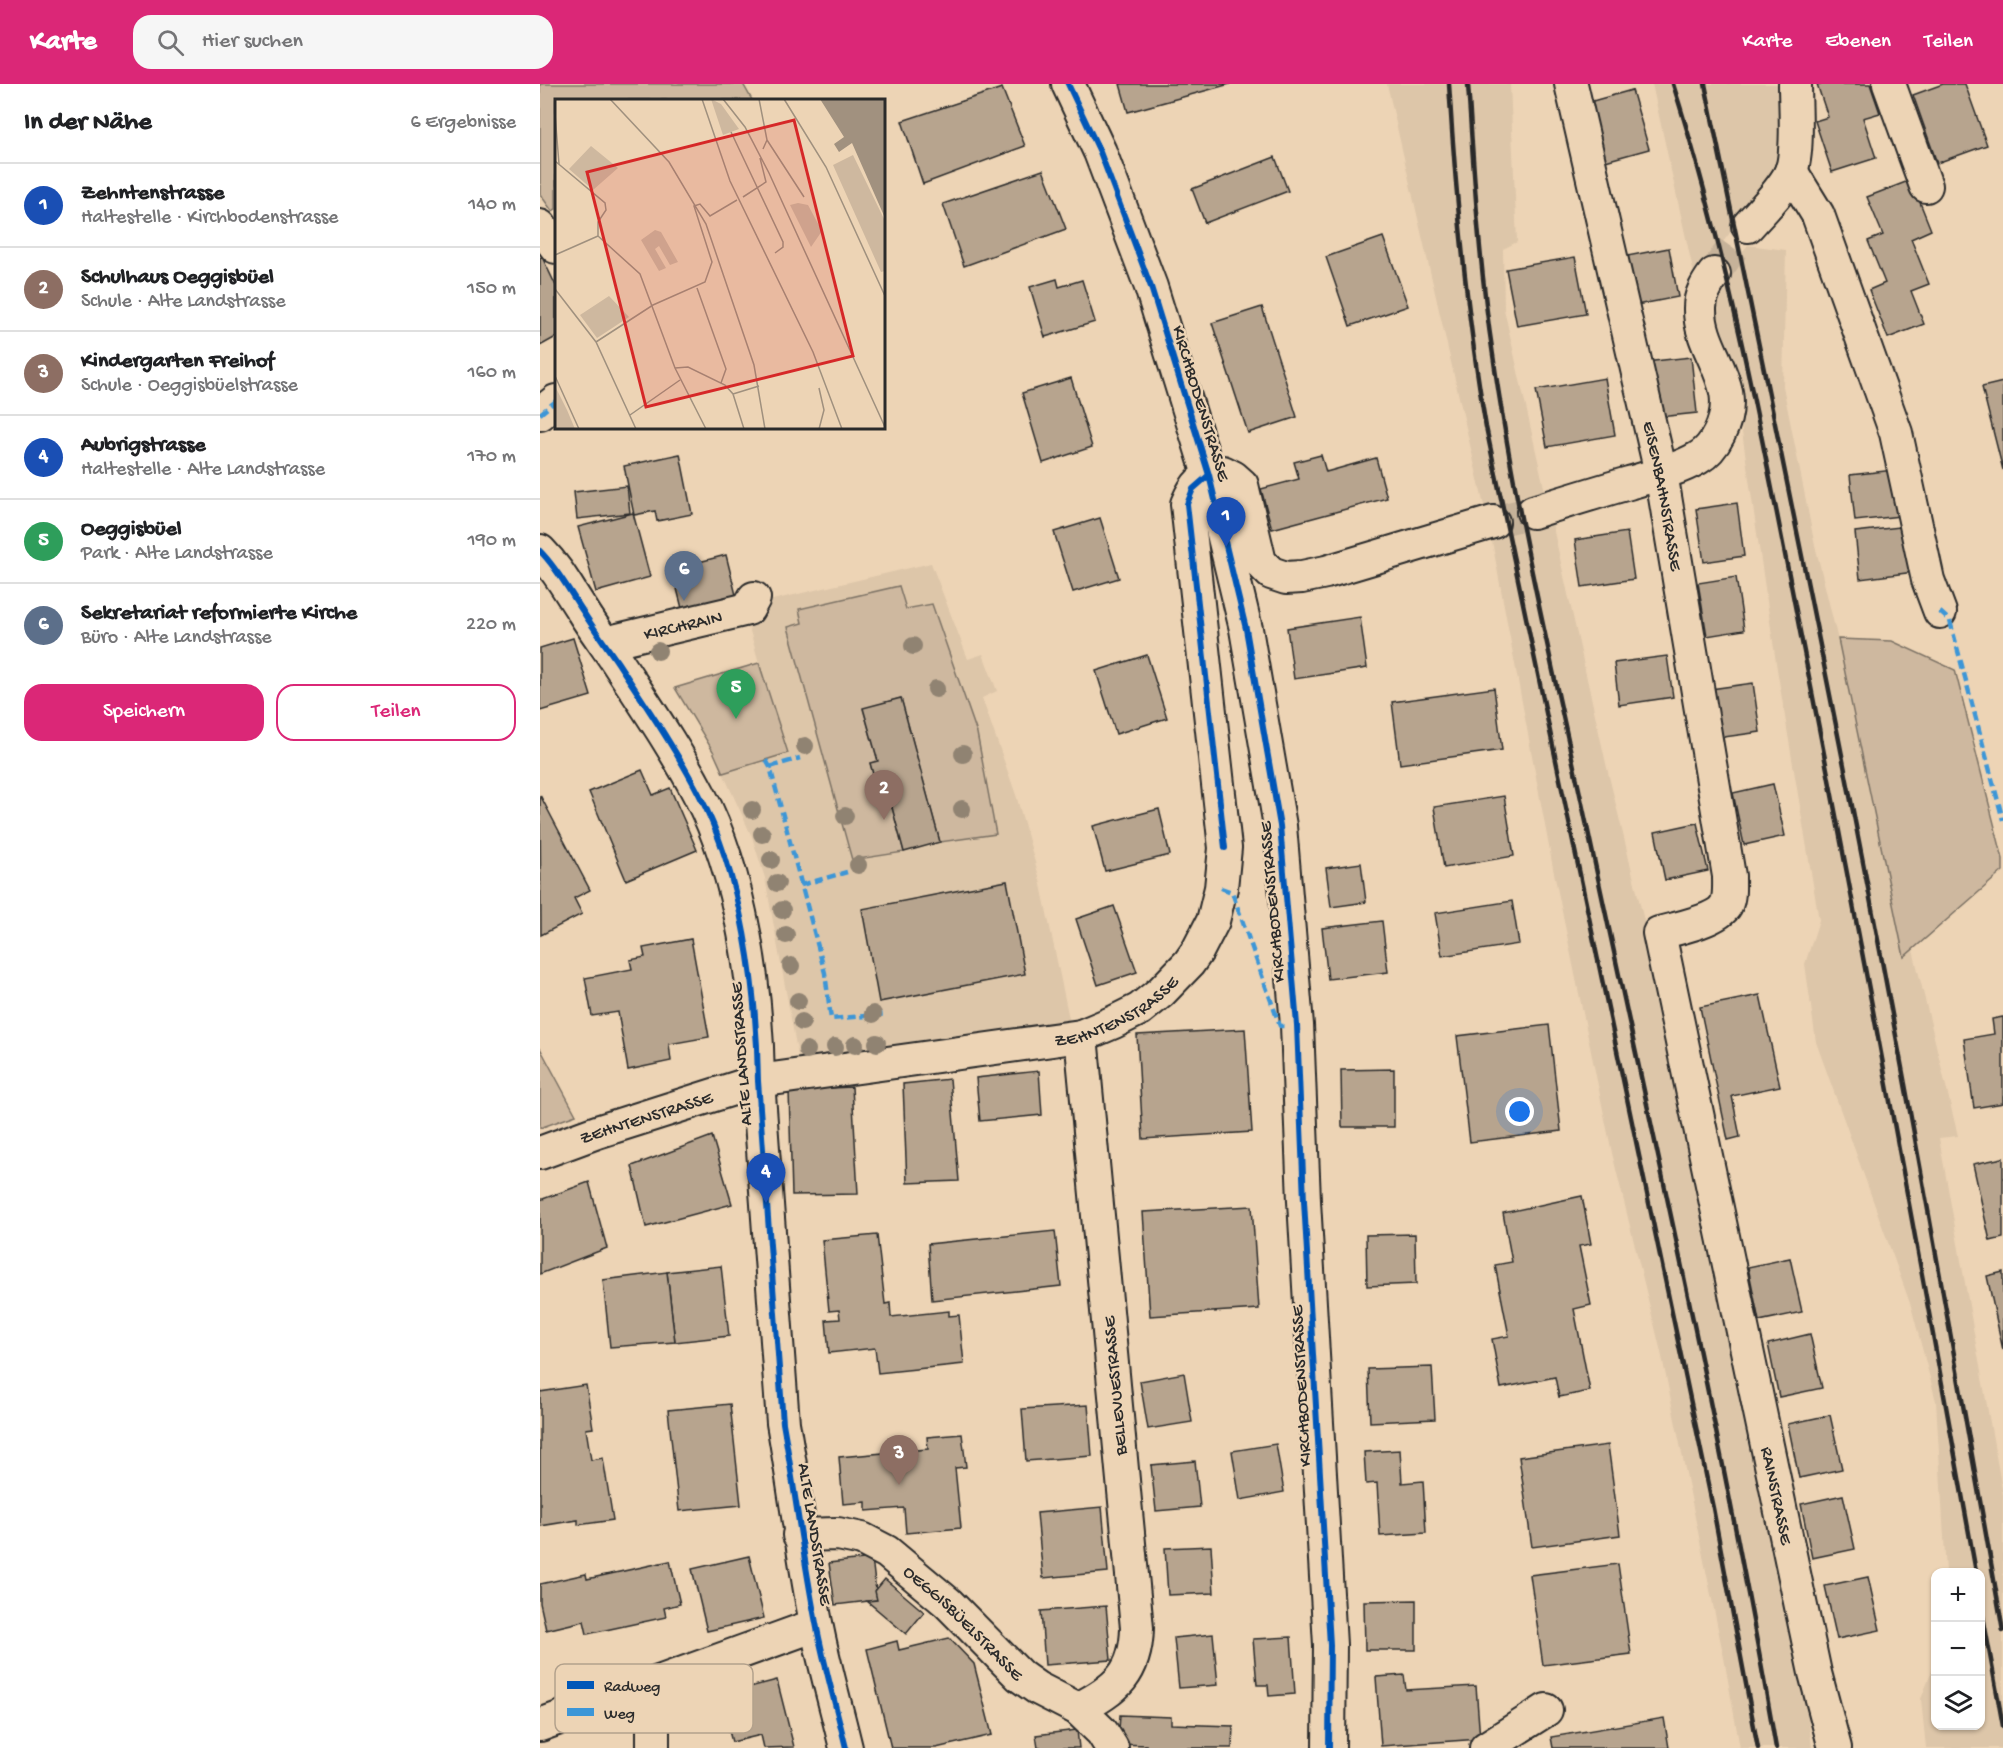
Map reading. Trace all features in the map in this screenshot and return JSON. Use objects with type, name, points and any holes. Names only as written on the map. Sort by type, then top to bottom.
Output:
[{"type":"street","name":"KIRCHBODENSTRASSE","points":[[1068,84],[1100,152],[1147,276],[1209,475],[1246,629],[1280,826],[1297,1025],[1304,1202],[1330,1645],[1329,1748]]},
{"type":"street","name":"EISENBAHNSTRASSE","points":[[1571,84],[1661,473],[1729,876],[1728,898],[1724,909],[1685,926],[1659,933]]},
{"type":"street","points":[[1748,226],[1791,171],[1795,146],[1796,84]]},
{"type":"street","points":[[1889,84],[1926,186]]},
{"type":"street","points":[[1791,171],[1818,215],[1896,433],[1928,580],[1940,612]]},
{"type":"street","points":[[540,226],[555,246]]},
{"type":"street","points":[[1533,512],[1661,473],[1699,458],[1707,452],[1724,423],[1727,407],[1725,390],[1700,314],[1702,293],[1714,274]]},
{"type":"street","points":[[540,414],[555,402]]},
{"type":"street","points":[[1209,475],[1223,472],[1242,485],[1260,562],[1272,573],[1286,578],[1326,572],[1493,522]]},
{"type":"street","name":"ZEHNTENSTRASSE","points":[[540,1153],[597,1132],[758,1081],[1081,1036],[1140,1009],[1161,992],[1189,963],[1213,921],[1221,888],[1225,848],[1187,504],[1193,489],[1209,475]]},
{"type":"street","name":"ALTE LANDSTRASSE","points":[[540,551],[554,565],[605,643],[700,796],[723,849],[737,902],[757,1033],[758,1081],[783,1423],[816,1625],[846,1748]]},
{"type":"street","name":"KIRCHRAIN","points":[[605,643],[748,609],[754,598]]},
{"type":"street","name":"RAINSTRASSE","points":[[1659,933],[1815,1673],[1835,1748]]},
{"type":"street","name":"BELLEVUESTRASSE","points":[[1078,1709],[1104,1696],[1118,1682],[1129,1667],[1137,1649],[1137,1628],[1081,1036]]},
{"type":"street","name":"OEGGISBÜELSTRASSE","points":[[800,1535],[838,1534],[862,1539],[887,1552],[948,1603],[1020,1676],[1037,1688],[1078,1709],[1102,1732],[1112,1748]]},
{"type":"street","points":[[708,1664],[816,1625]]},
{"type":"street","points":[[1486,1748],[1546,1710]]},
{"type":"street","points":[[540,1725],[555,1720]]},
{"type":"shaded area","points":[[540,84],[743,84],[751,99],[555,99],[555,210],[552,211],[540,194]]},
{"type":"shaded area","points":[[1387,84],[1510,84],[1517,242],[1503,249],[1504,309],[1793,1577],[1812,1748],[1740,1748],[1724,1658],[1661,1352],[1612,1153],[1553,868],[1491,536]]},
{"type":"shaded area","points":[[1652,84],[1784,84],[1779,168],[1695,279]]},
{"type":"shaded area","points":[[1748,245],[1786,250],[1783,386],[1814,541],[1958,1136],[1939,1138],[2003,1495],[2003,1748],[1926,1748],[1921,1699],[1931,1673],[1931,1730],[1985,1730],[1985,1568],[1946,1568],[1936,1401],[1911,1306],[1816,1042],[1805,964],[1819,920],[1777,669],[1733,371],[1709,302],[1718,281]]},
{"type":"shaded area","points":[[931,563],[968,659],[983,654],[997,691],[982,698],[1016,795],[1040,880],[1071,1028],[804,1062],[798,1056],[765,878],[752,837],[713,751],[675,688],[759,663],[745,613],[764,602]]},
{"type":"shaded area","points":[[899,586],[906,609],[932,604],[977,733],[996,834],[940,842],[901,698],[863,709],[878,761],[870,763],[881,802],[890,800],[904,852],[852,860],[788,627],[802,623],[799,609]]},
{"type":"shaded area","points":[[1838,639],[1892,641],[1955,670],[2003,859],[2003,871],[1904,957]]},
{"type":"shaded area","points":[[759,663],[788,753],[723,773],[713,751],[675,688]]},
{"type":"shaded area","points":[[540,1048],[576,1115],[540,1128]]},
{"type":"building","points":[[1120,84],[1230,84],[1128,112]]},
{"type":"building","points":[[1817,84],[1870,84],[1880,113],[1863,118],[1876,158],[1832,172],[1815,121],[1828,117]]},
{"type":"building","points":[[1943,84],[1965,84],[1987,145],[1937,163],[1913,95]]},
{"type":"building","points":[[1002,88],[1025,146],[923,184],[902,121]]},
{"type":"building","points":[[1632,90],[1649,149],[1598,163],[1582,104]]},
{"type":"building","points":[[1275,157],[1288,191],[1205,223],[1192,189]]},
{"type":"building","points":[[1043,170],[1066,229],[964,266],[943,204]]},
{"type":"building","points":[[1911,180],[1931,230],[1911,239],[1929,284],[1911,291],[1924,324],[1888,338],[1869,290],[1885,283],[1868,241],[1883,235],[1867,197]]},
{"type":"building","points":[[1383,237],[1408,306],[1350,326],[1326,257]]},
{"type":"building","points":[[1669,248],[1678,297],[1631,306],[1622,257]]},
{"type":"building","points":[[542,257],[555,284],[555,338],[540,346],[540,258]]},
{"type":"building","points":[[1575,257],[1586,314],[1517,326],[1506,269]]},
{"type":"building","points":[[1057,279],[1059,287],[1082,280],[1095,322],[1045,337],[1030,287]]},
{"type":"building","points":[[1262,307],[1297,417],[1248,433],[1212,323]]},
{"type":"building","points":[[1691,357],[1697,413],[1650,418],[1645,362]]},
{"type":"building","points":[[1071,378],[1092,447],[1043,463],[1022,393]]},
{"type":"building","points":[[1605,378],[1615,435],[1547,447],[1536,390]]},
{"type":"building","points":[[2003,382],[2003,470],[1982,387]]},
{"type":"building","points":[[680,454],[692,514],[657,521],[655,511],[634,515],[624,466]]},
{"type":"building","points":[[1321,455],[1326,472],[1376,458],[1387,498],[1272,529],[1261,489],[1299,479],[1294,462]]},
{"type":"building","points":[[1903,469],[1909,515],[1855,521],[1850,475]]},
{"type":"building","points":[[627,486],[630,513],[577,519],[574,492]]},
{"type":"building","points":[[1737,503],[1744,556],[1704,562],[1696,509]]},
{"type":"building","points":[[633,513],[650,577],[596,592],[578,527]]},
{"type":"building","points":[[1100,518],[1119,578],[1073,592],[1054,532]]},
{"type":"building","points":[[1909,526],[1914,572],[1860,579],[1855,532]]},
{"type":"building","points":[[1627,532],[1634,579],[1582,587],[1575,540]]},
{"type":"building","points":[[726,555],[739,607],[685,620],[672,569]]},
{"type":"building","points":[[1736,577],[1744,630],[1707,636],[1698,583]]},
{"type":"building","points":[[1360,617],[1367,668],[1294,679],[1287,628]]},
{"type":"building","points":[[573,638],[591,696],[540,711],[540,648]]},
{"type":"building","points":[[1147,655],[1167,718],[1116,734],[1096,671]]},
{"type":"building","points":[[1667,656],[1673,697],[1619,705],[1614,663]]},
{"type":"building","points":[[1753,683],[1760,732],[1717,738],[1711,689]]},
{"type":"building","points":[[1494,688],[1502,750],[1400,764],[1392,702]]},
{"type":"building","points":[[901,698],[940,842],[904,852],[890,800],[881,803],[870,763],[878,761],[863,708]]},
{"type":"building","points":[[642,770],[653,795],[670,788],[697,850],[626,880],[589,792]]},
{"type":"building","points":[[1773,784],[1785,836],[1744,845],[1733,793]]},
{"type":"building","points":[[540,795],[590,890],[574,898],[582,914],[541,935]]},
{"type":"building","points":[[1504,796],[1514,856],[1444,868],[1434,807]]},
{"type":"building","points":[[1159,809],[1170,855],[1105,871],[1093,826]]},
{"type":"building","points":[[1697,823],[1708,871],[1665,880],[1655,832]]},
{"type":"building","points":[[1361,863],[1366,902],[1331,907],[1326,868]]},
{"type":"building","points":[[1007,881],[1025,974],[879,1002],[862,909]]},
{"type":"building","points":[[1512,901],[1519,944],[1442,956],[1435,913]]},
{"type":"building","points":[[1114,906],[1137,972],[1098,985],[1076,919]]},
{"type":"building","points":[[1382,921],[1388,972],[1328,979],[1322,928]]},
{"type":"building","points":[[691,939],[709,1037],[669,1044],[671,1061],[628,1070],[618,1012],[592,1016],[585,978],[632,969],[630,960],[645,957],[643,948]]},
{"type":"building","points":[[1760,995],[1780,1086],[1732,1096],[1740,1137],[1728,1140],[1700,1007]]},
{"type":"building","points":[[2003,1017],[2003,1103],[1974,1108],[1964,1039],[1994,1034],[1992,1019]]},
{"type":"building","points":[[1549,1025],[1561,1131],[1470,1142],[1457,1036]]},
{"type":"building","points":[[1245,1029],[1252,1132],[1143,1139],[1137,1035]]},
{"type":"building","points":[[1394,1069],[1394,1127],[1342,1127],[1341,1070]]},
{"type":"building","points":[[1039,1071],[1042,1115],[980,1121],[976,1078]]},
{"type":"building","points":[[950,1079],[959,1181],[907,1183],[903,1084]]},
{"type":"building","points":[[852,1087],[858,1194],[792,1195],[789,1090]]},
{"type":"building","points":[[712,1136],[732,1204],[646,1227],[632,1166]]},
{"type":"building","points":[[2003,1158],[2003,1238],[1990,1241],[1973,1164]]},
{"type":"building","points":[[589,1182],[607,1248],[540,1274],[540,1200]]},
{"type":"building","points":[[1582,1196],[1591,1244],[1579,1246],[1591,1305],[1574,1309],[1590,1391],[1559,1397],[1555,1377],[1501,1388],[1492,1339],[1509,1336],[1495,1265],[1512,1262],[1503,1213]]},
{"type":"building","points":[[1252,1206],[1259,1309],[1150,1316],[1143,1212]]},
{"type":"building","points":[[1055,1231],[1061,1286],[932,1300],[928,1244]]},
{"type":"building","points":[[1415,1234],[1416,1284],[1367,1286],[1366,1235]]},
{"type":"building","points":[[877,1235],[885,1304],[890,1303],[891,1317],[949,1311],[949,1316],[959,1315],[964,1364],[878,1373],[875,1348],[829,1353],[826,1320],[840,1319],[839,1310],[829,1311],[822,1240]]},
{"type":"building","points":[[1790,1258],[1802,1312],[1759,1321],[1748,1267]]},
{"type":"building","points":[[721,1266],[729,1336],[675,1342],[667,1272]]},
{"type":"building","points":[[667,1272],[675,1342],[610,1347],[603,1280]]},
{"type":"building","points":[[2003,1272],[2003,1350],[1987,1276]]},
{"type":"building","points":[[1810,1334],[1822,1388],[1779,1397],[1768,1344]]},
{"type":"building","points":[[1432,1367],[1435,1419],[1370,1422],[1368,1369]]},
{"type":"building","points":[[1184,1373],[1192,1422],[1148,1429],[1140,1381]]},
{"type":"building","points":[[586,1385],[593,1428],[586,1429],[591,1460],[603,1458],[613,1520],[578,1525],[578,1520],[540,1526],[540,1392]]},
{"type":"building","points":[[730,1404],[741,1505],[679,1511],[668,1410]]},
{"type":"building","points":[[1088,1405],[1092,1456],[1026,1461],[1022,1409]]},
{"type":"building","points":[[1830,1415],[1842,1469],[1799,1478],[1788,1424]]},
{"type":"building","points":[[962,1434],[966,1467],[955,1468],[961,1528],[906,1533],[904,1508],[866,1511],[866,1502],[843,1504],[839,1457],[928,1449],[927,1437]]},
{"type":"building","points":[[1276,1444],[1284,1492],[1240,1500],[1232,1451]]},
{"type":"building","points":[[1608,1445],[1620,1535],[1532,1547],[1519,1457]]},
{"type":"building","points":[[1400,1450],[1402,1483],[1423,1481],[1426,1533],[1380,1536],[1377,1483],[1366,1484],[1364,1452]]},
{"type":"building","points":[[1195,1461],[1200,1507],[1156,1511],[1151,1465]]},
{"type":"building","points":[[1843,1495],[1855,1549],[1812,1558],[1801,1504]]},
{"type":"building","points":[[1102,1507],[1108,1572],[1043,1578],[1037,1513]]},
{"type":"building","points":[[1211,1546],[1214,1593],[1168,1595],[1165,1548]]},
{"type":"building","points":[[749,1556],[764,1618],[707,1631],[692,1569]]},
{"type":"building","points":[[872,1558],[877,1600],[835,1605],[829,1563]]},
{"type":"building","points":[[670,1561],[680,1604],[664,1608],[666,1617],[587,1634],[584,1621],[546,1630],[540,1603],[540,1584],[586,1574],[587,1579]]},
{"type":"building","points":[[1618,1564],[1631,1654],[1543,1665],[1530,1575]]},
{"type":"building","points":[[1868,1577],[1880,1630],[1837,1639],[1825,1586]]},
{"type":"building","points":[[885,1579],[924,1612],[906,1634],[867,1601],[877,1600],[875,1591]]},
{"type":"building","points":[[1416,1600],[1416,1650],[1365,1650],[1364,1601]]},
{"type":"building","points":[[1106,1606],[1111,1660],[1045,1665],[1041,1611]]},
{"type":"building","points":[[1213,1634],[1218,1685],[1179,1688],[1174,1638]]},
{"type":"building","points":[[1291,1637],[1295,1694],[1269,1696],[1268,1685],[1257,1685],[1253,1639]]},
{"type":"building","points":[[949,1638],[974,1664],[992,1735],[936,1748],[891,1748],[867,1649],[897,1641],[899,1650]]},
{"type":"building","points":[[1404,1675],[1406,1690],[1476,1686],[1480,1739],[1381,1746],[1376,1677]]},
{"type":"building","points":[[777,1680],[794,1747],[764,1748],[761,1735],[732,1742],[730,1733],[753,1733],[753,1686]]},
{"type":"building","points":[[1120,1715],[1171,1717],[1171,1724],[1233,1726],[1232,1748],[1145,1748],[1146,1745],[1118,1744]]},
{"type":"building","points":[[1664,1718],[1669,1748],[1553,1748],[1551,1737]]},
{"type":"building","points":[[1077,1730],[1079,1748],[1038,1748],[1036,1735]]},
{"type":"tunnel","points":[[1714,274],[1748,226]]},
{"type":"tunnel","points":[[1493,522],[1533,512]]},
{"type":"railway","points":[[1449,84],[1463,256],[1486,427],[1713,1508],[1758,1748]]},
{"type":"railway","points":[[1468,84],[1484,287],[1513,475],[1536,594],[1710,1403],[1776,1748]]},
{"type":"railway","points":[[1673,84],[1695,156],[1749,376],[1873,1009],[1975,1568]]},
{"type":"railway","points":[[1705,84],[1812,603],[1873,914],[2003,1631]]},
{"type":"railway","points":[[1984,1622],[2003,1726]]},
{"type":"marked path","points":[[540,414],[555,402]]},
{"type":"marked path","points":[[1940,612],[1950,621],[2003,820]]},
{"type":"marked path","points":[[770,767],[800,758]]},
{"type":"marked path","points":[[766,760],[770,767],[825,973],[831,1019],[887,1014]]},
{"type":"marked path","points":[[801,885],[847,872]]},
{"type":"marked path","points":[[1221,888],[1232,892],[1280,1026],[1285,1026]]},
{"type":"cycle path","points":[[1068,84],[1100,152],[1151,287],[1209,475],[1246,629],[1280,826],[1297,1025],[1304,1201],[1330,1645],[1329,1748]]},
{"type":"cycle path","points":[[1209,475],[1193,489],[1187,504],[1225,848]]},
{"type":"cycle path","points":[[540,551],[557,572],[618,663],[690,777],[714,826],[736,897],[744,934],[754,1009],[783,1423],[816,1623],[846,1748]]},
{"type":"place","name":"Zehntenstrasse","points":[[1226,547]]},
{"type":"place","name":"Sekretariat reformierte Kirche","points":[[684,601]]},
{"type":"place","name":"Oeggisbüel","points":[[736,719]]},
{"type":"place","name":"Schulhaus Oeggisbüel","points":[[884,820]]},
{"type":"place","name":"Aubrigstrasse","points":[[766,1203]]},
{"type":"place","name":"Kindergarten Freihof","points":[[899,1485]]}]
